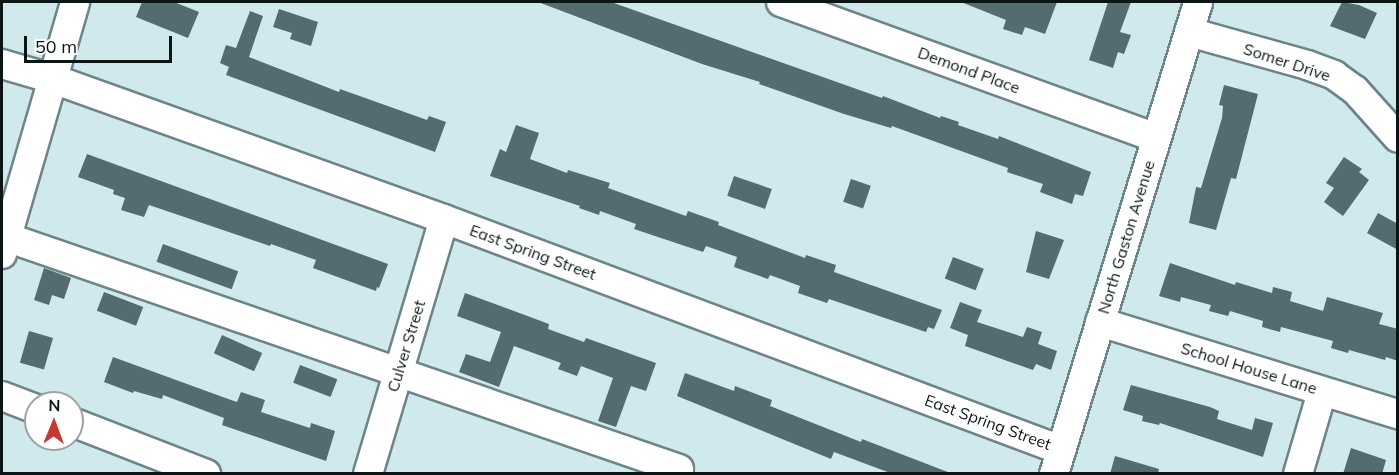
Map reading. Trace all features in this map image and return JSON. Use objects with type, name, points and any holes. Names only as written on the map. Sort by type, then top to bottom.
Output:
[{"type":"street","points":[[75,2],[4,245],[399,371],[679,470]]},
{"type":"street","name":"Demond Place","points":[[782,2],[1156,138]]},
{"type":"street","name":"North Gaston Avenue","points":[[1058,462],[1198,2]]},
{"type":"street","name":"Somer Drive","points":[[1189,32],[1307,65],[1334,75],[1355,90],[1398,138]]},
{"type":"street","name":"East Spring Street","points":[[2,64],[53,79],[444,219],[1058,462]]},
{"type":"street","name":"Culver Street","points":[[368,474],[444,219]]},
{"type":"street","name":"School House Lane","points":[[1100,322],[1398,414]]},
{"type":"street","points":[[1298,474],[1322,392]]},
{"type":"street","points":[[2,396],[24,404]]},
{"type":"street","points":[[84,427],[206,474]]},
{"type":"building","points":[[142,2],[174,2],[199,12],[188,38],[136,17]]},
{"type":"building","points":[[538,2],[611,2],[940,118],[941,116],[959,122],[958,125],[998,139],[999,136],[1091,172],[1083,196],[1075,194],[1072,204],[1040,192],[1043,184],[1007,172],[1008,168],[892,126],[891,128],[844,114],[759,84],[760,82],[702,64]]},
{"type":"building","points":[[961,2],[1057,2],[1045,34],[1025,27],[1022,35],[1003,29],[1006,20]]},
{"type":"building","points":[[1108,2],[1131,2],[1120,32],[1131,35],[1124,54],[1118,52],[1113,68],[1089,60]]},
{"type":"building","points":[[1342,2],[1359,5],[1377,13],[1365,39],[1330,26]]},
{"type":"building","points":[[279,9],[318,22],[311,46],[290,39],[292,33],[273,27]]},
{"type":"building","points":[[250,11],[263,16],[249,57],[339,92],[340,89],[427,120],[429,116],[446,122],[435,152],[226,75],[229,67],[220,63],[226,45],[236,48]]},
{"type":"building","points":[[1224,85],[1258,94],[1236,179],[1231,178],[1216,230],[1189,223],[1196,187],[1201,188],[1222,118],[1223,106],[1219,105]]},
{"type":"building","points":[[516,125],[539,133],[530,159],[567,173],[568,170],[610,183],[608,188],[686,216],[688,211],[719,222],[718,225],[805,258],[806,255],[836,265],[834,272],[942,310],[934,329],[928,327],[926,332],[829,299],[827,303],[798,293],[800,286],[770,275],[768,279],[734,267],[737,257],[706,246],[703,252],[634,229],[636,224],[600,211],[599,215],[579,208],[580,206],[490,176],[500,149],[506,152]]},
{"type":"building","points":[[87,154],[388,264],[379,288],[377,287],[376,291],[313,268],[316,260],[149,205],[144,217],[121,210],[125,198],[113,194],[114,190],[78,177]]},
{"type":"building","points":[[1344,157],[1362,169],[1359,172],[1369,180],[1343,216],[1324,202],[1334,188],[1326,183]]},
{"type":"building","points":[[734,176],[772,189],[765,209],[727,196]]},
{"type":"building","points":[[851,179],[871,186],[863,209],[843,202]]},
{"type":"building","points":[[1378,213],[1398,224],[1398,250],[1367,233]]},
{"type":"building","points":[[1036,231],[1064,240],[1049,279],[1026,272]]},
{"type":"building","points":[[163,244],[238,271],[232,289],[157,262]]},
{"type":"building","points":[[953,257],[984,269],[976,290],[945,278]]},
{"type":"building","points":[[1170,263],[1235,285],[1236,282],[1272,293],[1273,287],[1292,292],[1290,301],[1323,311],[1327,297],[1383,313],[1379,324],[1398,329],[1398,361],[1386,357],[1385,360],[1349,350],[1348,353],[1331,348],[1333,341],[1281,327],[1280,332],[1262,327],[1263,321],[1230,311],[1228,316],[1209,311],[1211,305],[1181,297],[1180,302],[1159,296]]},
{"type":"building","points":[[44,268],[71,278],[64,299],[52,295],[49,305],[34,300]]},
{"type":"building","points":[[104,292],[143,307],[136,326],[97,311]]},
{"type":"building","points":[[465,293],[549,324],[548,329],[584,342],[586,338],[656,363],[646,391],[631,386],[616,427],[598,421],[613,378],[581,366],[577,376],[558,369],[561,363],[514,346],[499,387],[459,372],[466,354],[490,362],[501,332],[457,316]]},
{"type":"building","points":[[960,302],[982,310],[977,322],[1023,337],[1027,327],[1042,332],[1038,344],[1057,351],[1051,370],[1036,364],[1033,370],[965,346],[968,335],[950,328]]},
{"type":"building","points":[[29,331],[53,338],[44,370],[20,363]]},
{"type":"building","points":[[222,335],[262,353],[254,371],[214,353]]},
{"type":"building","points":[[113,357],[237,402],[241,392],[265,400],[261,412],[310,428],[311,423],[335,431],[326,461],[222,425],[224,418],[163,395],[162,399],[134,391],[133,393],[104,382]]},
{"type":"building","points":[[300,365],[337,379],[331,397],[293,383]]},
{"type":"building","points":[[685,373],[734,391],[735,386],[772,400],[770,406],[861,442],[862,439],[953,474],[893,474],[834,452],[831,459],[677,396]]},
{"type":"building","points":[[1131,385],[1210,407],[1219,411],[1217,419],[1252,430],[1255,418],[1273,423],[1263,457],[1160,423],[1159,425],[1142,421],[1143,416],[1123,410]]},
{"type":"building","points":[[1351,448],[1386,460],[1382,474],[1343,474]]},
{"type":"building","points":[[1115,456],[1159,469],[1158,474],[1110,474]]}]
